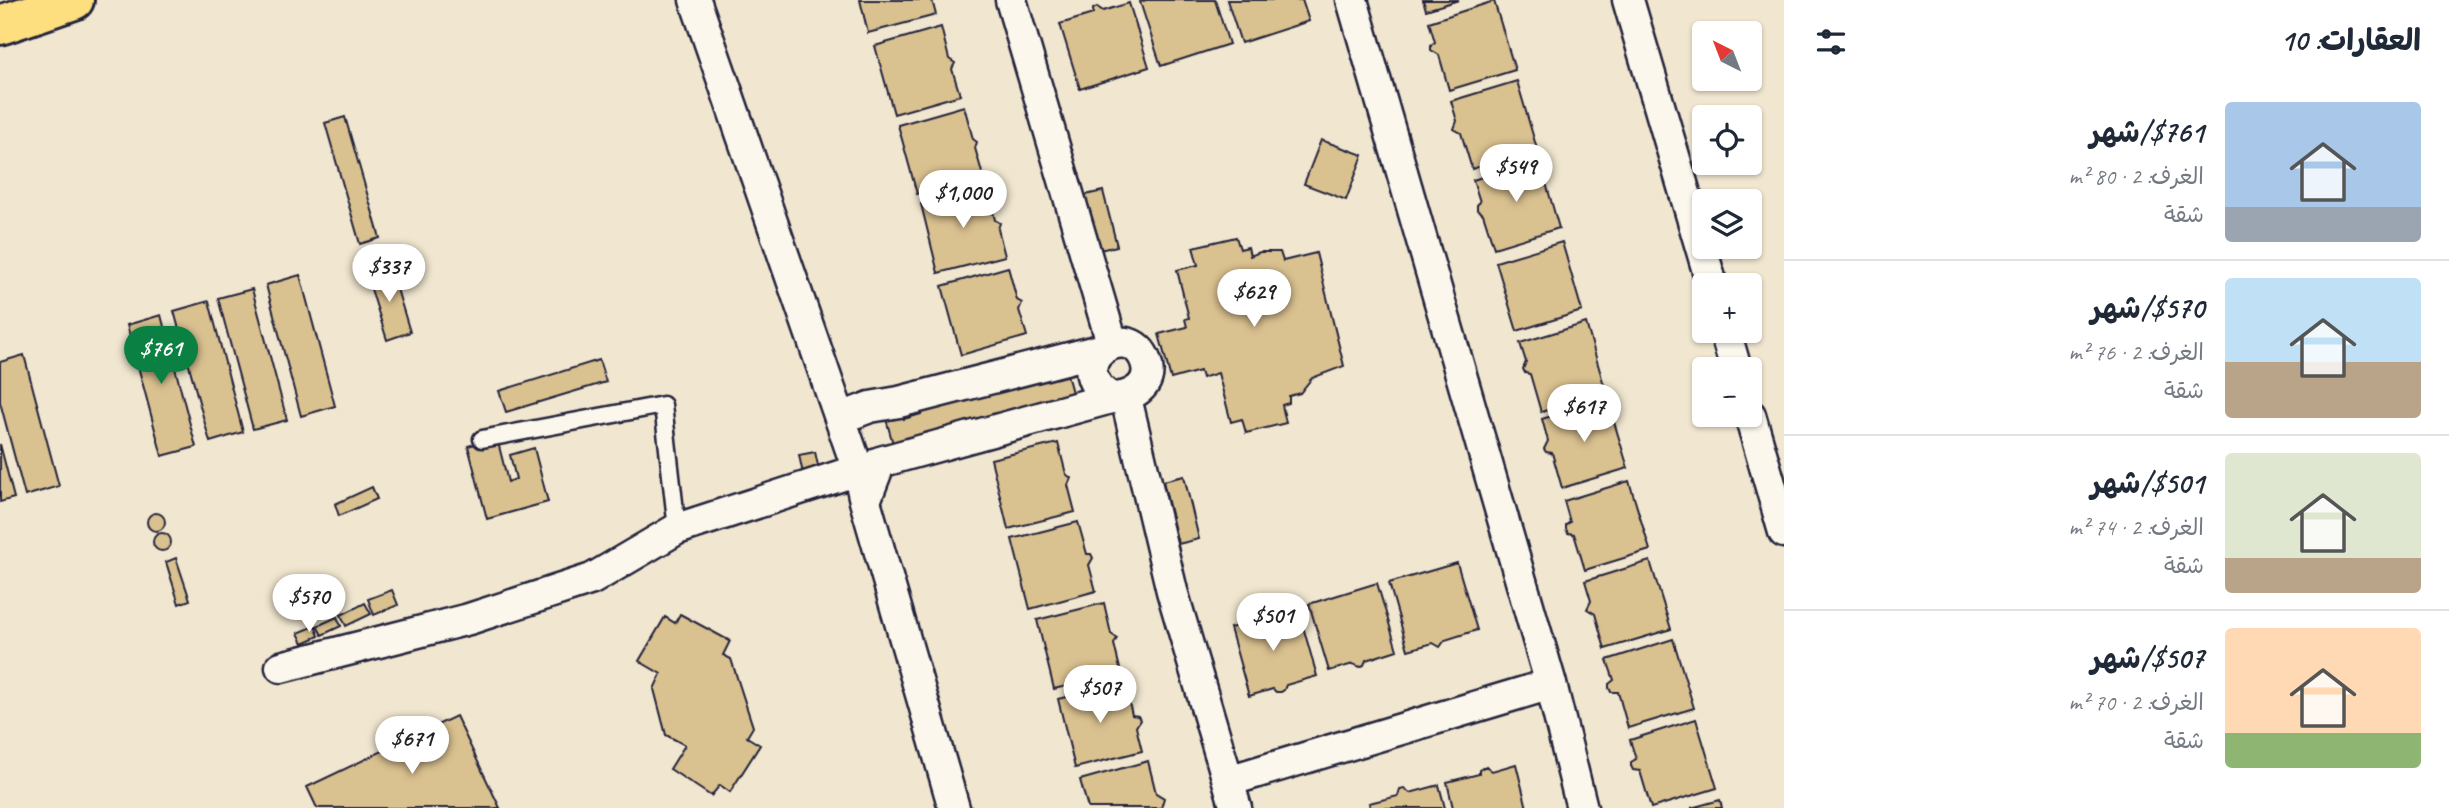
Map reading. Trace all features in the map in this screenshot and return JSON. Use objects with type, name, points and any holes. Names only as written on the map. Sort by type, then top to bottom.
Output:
[{"type":"main road","points":[[0,24],[74,0]]},
{"type":"street","points":[[695,0],[858,470],[954,808]]},
{"type":"street","points":[[1011,0],[1106,346]]},
{"type":"street","points":[[1352,0],[1551,684],[1582,808]]},
{"type":"street","points":[[1628,0],[1708,273]]},
{"type":"street","points":[[841,418],[870,407],[900,402],[1106,346],[1127,343],[1140,351],[1147,363],[1146,378],[1139,390],[1119,398],[880,462],[865,501]]},
{"type":"street","points":[[1106,346],[1092,363],[1092,377],[1099,390],[1119,398]]},
{"type":"street","points":[[1119,398],[1232,794],[1551,684]]},
{"type":"street","points":[[1753,427],[1784,532]]},
{"type":"street","points":[[281,667],[469,619],[592,579],[677,529],[858,470]]},
{"type":"lane","points":[[482,439],[663,405],[677,529]]},
{"type":"building","points":[[860,0],[932,0],[936,15],[868,33]]},
{"type":"building","points":[[1215,0],[1229,44],[1161,66],[1140,2]]},
{"type":"building","points":[[1227,0],[1302,0],[1309,21],[1241,43]]},
{"type":"building","points":[[1423,0],[1459,0],[1426,10]]},
{"type":"building","points":[[1494,1],[1515,70],[1449,90],[1439,55],[1431,50],[1431,45],[1435,42],[1429,22]]},
{"type":"building","points":[[1129,3],[1149,67],[1080,89],[1060,24],[1093,14],[1093,9],[1097,7],[1103,11]]},
{"type":"building","points":[[941,27],[949,59],[955,63],[952,69],[960,95],[894,114],[875,46]]},
{"type":"building","points":[[1517,81],[1537,149],[1472,169],[1461,133],[1454,129],[1457,121],[1451,101]]},
{"type":"building","points":[[964,106],[973,139],[977,142],[975,148],[983,176],[917,194],[898,125]]},
{"type":"building","points":[[345,117],[380,238],[360,244],[325,123]]},
{"type":"building","points":[[1321,140],[1363,155],[1346,200],[1304,184]]},
{"type":"building","points":[[1539,159],[1559,228],[1494,248],[1483,214],[1477,210],[1480,202],[1473,180]]},
{"type":"building","points":[[987,186],[995,220],[1000,223],[998,229],[1005,256],[938,273],[921,204]]},
{"type":"building","points":[[1103,191],[1117,246],[1095,251],[1081,196]]},
{"type":"building","points":[[1236,237],[1240,249],[1248,247],[1250,256],[1260,252],[1280,252],[1283,261],[1316,253],[1344,366],[1312,378],[1300,393],[1289,396],[1289,403],[1282,405],[1286,423],[1246,433],[1242,419],[1231,422],[1218,373],[1202,378],[1200,371],[1171,379],[1159,334],[1187,327],[1185,319],[1189,318],[1177,270],[1198,265],[1193,247]]},
{"type":"building","points":[[1562,242],[1582,311],[1517,331],[1496,262]]},
{"type":"building","points":[[1008,267],[1017,300],[1022,303],[1019,310],[1027,336],[961,355],[942,286]]},
{"type":"building","points":[[391,269],[410,332],[387,340],[367,276]]},
{"type":"building","points":[[300,275],[335,406],[301,416],[266,285]]},
{"type":"building","points":[[252,289],[287,420],[253,429],[218,298]]},
{"type":"building","points":[[209,301],[243,432],[210,442],[174,311]]},
{"type":"building","points":[[161,315],[196,447],[162,456],[127,325]]},
{"type":"building","points":[[1586,323],[1606,392],[1541,412],[1530,374],[1523,369],[1526,362],[1520,343]]},
{"type":"building","points":[[24,355],[59,486],[25,496],[0,402],[0,362]]},
{"type":"building","points":[[599,360],[606,382],[506,412],[499,391]]},
{"type":"building","points":[[1065,367],[1074,400],[895,451],[886,419],[903,414],[904,419],[921,414],[919,409]]},
{"type":"building","points":[[1607,399],[1628,468],[1562,488],[1552,453],[1544,449],[1548,441],[1542,419]]},
{"type":"building","points":[[497,438],[508,482],[516,479],[510,455],[534,448],[548,502],[487,519],[468,446]]},
{"type":"building","points":[[1058,443],[1066,474],[1071,478],[1068,485],[1075,512],[1008,529],[991,459]]},
{"type":"building","points":[[0,444],[14,498],[0,502]]},
{"type":"building","points":[[815,452],[819,470],[803,474],[799,455]]},
{"type":"building","points":[[1184,476],[1199,539],[1178,544],[1163,481]]},
{"type":"building","points":[[1629,481],[1650,550],[1585,570],[1574,534],[1568,533],[1566,529],[1570,522],[1564,501]]},
{"type":"building","points":[[372,487],[377,499],[339,516],[335,504]]},
{"type":"building","points":[[156,513],[162,516],[165,522],[162,528],[156,531],[150,528],[147,522],[150,516]]},
{"type":"building","points":[[1078,522],[1087,554],[1091,554],[1093,558],[1089,565],[1096,591],[1030,609],[1012,539]]},
{"type":"building","points":[[162,533],[168,536],[171,542],[168,548],[162,551],[156,548],[153,542],[156,536]]},
{"type":"building","points":[[176,558],[190,600],[179,604],[166,562]]},
{"type":"building","points":[[1650,561],[1671,629],[1605,649],[1595,614],[1587,609],[1591,601],[1585,581]]},
{"type":"building","points":[[1457,563],[1477,630],[1445,640],[1440,647],[1433,643],[1408,650],[1389,583]]},
{"type":"building","points":[[1377,583],[1397,650],[1366,660],[1360,667],[1353,664],[1329,671],[1309,604]]},
{"type":"building","points":[[392,590],[398,605],[374,615],[368,599]]},
{"type":"building","points":[[365,603],[371,614],[346,626],[341,615]]},
{"type":"building","points":[[1104,603],[1111,634],[1117,638],[1114,644],[1121,673],[1054,689],[1037,620]]},
{"type":"building","points":[[1298,609],[1317,676],[1286,685],[1281,692],[1273,689],[1249,696],[1230,628]]},
{"type":"building","points":[[680,614],[730,641],[723,655],[731,659],[753,727],[747,737],[760,745],[730,792],[720,785],[711,796],[670,769],[685,745],[666,735],[654,689],[661,674],[639,661],[665,617],[675,623]]},
{"type":"building","points":[[337,617],[341,626],[322,635],[317,626]]},
{"type":"building","points":[[315,626],[319,636],[303,643],[298,633]]},
{"type":"building","points":[[1673,639],[1694,708],[1628,728],[1618,692],[1611,692],[1609,688],[1609,684],[1614,680],[1607,660]]},
{"type":"building","points":[[1124,682],[1132,715],[1138,716],[1140,720],[1136,727],[1142,751],[1075,768],[1058,699]]},
{"type":"building","points":[[456,716],[500,808],[317,808],[307,787]]},
{"type":"building","points":[[1696,719],[1717,788],[1651,808],[1640,771],[1633,770],[1631,766],[1631,762],[1636,759],[1630,740]]},
{"type":"building","points":[[1148,761],[1156,793],[1164,798],[1161,808],[1088,808],[1080,780]]},
{"type":"building","points":[[1516,764],[1527,808],[1453,808],[1447,782],[1479,774],[1479,770],[1486,766],[1492,771]]},
{"type":"building","points":[[1439,785],[1445,808],[1370,808],[1369,803],[1398,796],[1400,789],[1404,788],[1410,793]]},
{"type":"building","points":[[1720,800],[1722,808],[1691,808]]}]
